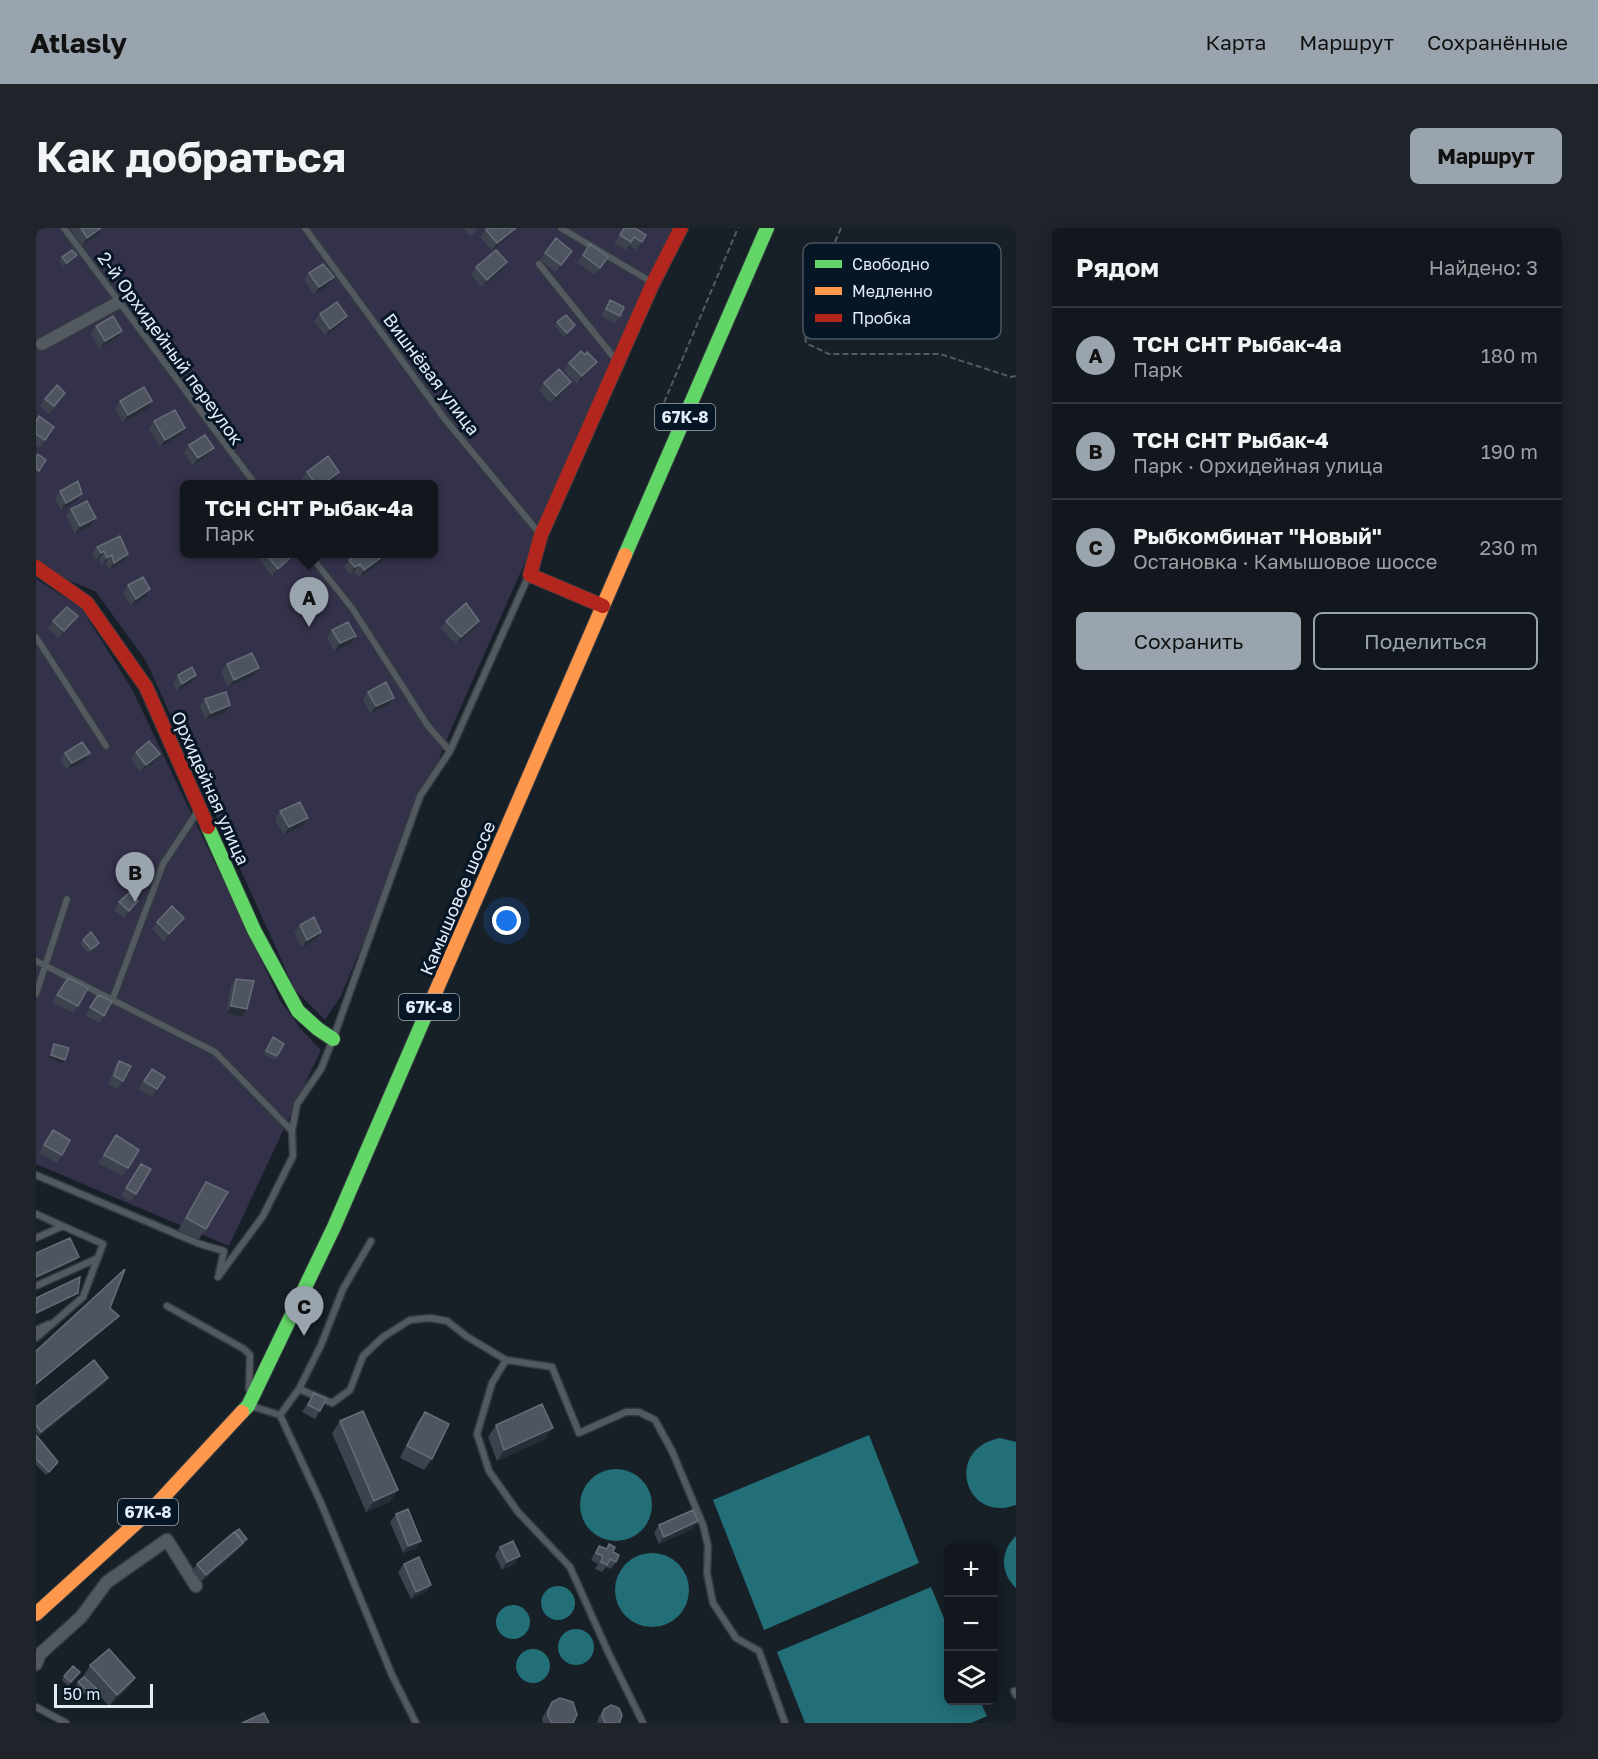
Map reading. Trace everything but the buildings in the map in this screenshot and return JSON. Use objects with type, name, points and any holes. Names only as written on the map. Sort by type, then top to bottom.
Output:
[{"type":"main road","points":[[603,606],[530,574],[541,535],[653,283],[681,228]]},
{"type":"main road","name":"Камышовое шоссе","points":[[37,1610],[156,1505],[248,1406],[334,1227],[767,228]]},
{"type":"main road","name":"Орхидейная улица","points":[[36,567],[87,603],[146,687],[254,930],[298,1011],[333,1039]]},
{"type":"street","points":[[42,344],[119,302]]},
{"type":"street","points":[[36,1664],[40,1654],[81,1617],[106,1582],[166,1540],[196,1586]]},
{"type":"lane","name":"2-й Орхидейный переулок","points":[[64,228],[252,480]]},
{"type":"lane","name":"Вишнёвая улица","points":[[305,228],[444,418],[541,535]]},
{"type":"lane","points":[[561,228],[653,283]]},
{"type":"lane","points":[[539,264],[618,363]]},
{"type":"lane","points":[[312,558],[352,608],[428,726],[450,751]]},
{"type":"lane","points":[[36,1175],[200,1244],[224,1251],[218,1277],[263,1216],[293,1156],[292,1131],[297,1104],[321,1069],[333,1039],[420,796],[450,751],[530,574]]},
{"type":"lane","points":[[36,638],[106,746]]},
{"type":"lane","points":[[113,998],[163,864],[200,807]]},
{"type":"lane","points":[[36,994],[67,898]]},
{"type":"lane","points":[[36,961],[113,998],[215,1052],[292,1131]]},
{"type":"lane","points":[[36,1214],[103,1244],[83,1297],[36,1338]]},
{"type":"lane","points":[[36,1238],[63,1226]]},
{"type":"lane","points":[[280,1415],[299,1389],[321,1345],[343,1289],[371,1241]]},
{"type":"lane","points":[[36,1286],[98,1258]]},
{"type":"lane","points":[[167,1306],[244,1349],[250,1355],[248,1406],[280,1415],[321,1503],[392,1675],[416,1723]]},
{"type":"lane","points":[[299,1389],[332,1403],[350,1390],[363,1356],[383,1337],[410,1320],[430,1318],[447,1321],[466,1336],[506,1360],[552,1366],[579,1433],[626,1412],[639,1412],[655,1420],[672,1450],[703,1525],[708,1546],[707,1573],[713,1603],[736,1638],[759,1651],[785,1723]]},
{"type":"lane","points":[[36,1330],[58,1319]]},
{"type":"lane","points":[[506,1360],[492,1383],[477,1434],[489,1471],[518,1512],[570,1567],[609,1654],[644,1723]]},
{"type":"lane","points":[[36,1707],[66,1723]]},
{"type":"path","points":[[657,419],[738,228]]},
{"type":"path","points":[[835,243],[841,228]]},
{"type":"path","points":[[806,339],[806,343],[829,354],[940,354],[1016,376]]},
{"type":"shaded area","points":[[36,228],[673,228],[453,725],[341,996],[325,1020],[295,990],[146,661],[96,592],[36,566]]},
{"type":"shaded area","points":[[36,579],[81,608],[132,689],[281,1002],[301,1029],[321,1050],[229,1246],[36,1164]]},
{"type":"water","points":[[869,1435],[919,1563],[764,1630],[713,1500]]},
{"type":"water","points":[[1000,1438],[1016,1442],[1016,1505],[998,1508],[984,1504],[973,1495],[968,1483],[967,1469],[971,1456],[982,1445]]},
{"type":"water","points":[[623,1469],[642,1479],[650,1491],[652,1505],[650,1519],[642,1531],[630,1539],[609,1541],[590,1531],[582,1519],[580,1498],[590,1479],[602,1471]]},
{"type":"water","points":[[1016,1536],[1016,1588],[1007,1576],[1004,1562],[1007,1548]]},
{"type":"water","points":[[652,1553],[666,1556],[678,1564],[686,1576],[689,1590],[686,1604],[678,1616],[666,1624],[652,1627],[638,1624],[626,1616],[618,1604],[615,1590],[618,1576],[626,1564],[638,1556]]},
{"type":"water","points":[[558,1586],[570,1591],[575,1603],[570,1615],[558,1620],[546,1615],[541,1603],[546,1591]]},
{"type":"water","points":[[931,1587],[944,1618],[944,1705],[982,1705],[987,1716],[971,1723],[805,1723],[777,1652]]},
{"type":"water","points":[[513,1605],[525,1610],[530,1622],[525,1634],[513,1639],[501,1634],[496,1622],[501,1610]]},
{"type":"water","points":[[576,1629],[589,1634],[594,1647],[589,1660],[576,1665],[563,1660],[558,1647],[563,1634]]},
{"type":"water","points":[[533,1649],[545,1654],[550,1666],[545,1678],[533,1683],[521,1678],[516,1666],[521,1654]]},
{"type":"traffic: fast","points":[[625,555],[767,228]]},
{"type":"traffic: fast","points":[[208,827],[254,930],[298,1011],[333,1039]]},
{"type":"traffic: fast","points":[[242,1412],[248,1406],[334,1227],[426,1014]]},
{"type":"traffic: slow","points":[[426,1014],[625,555]]},
{"type":"traffic: slow","points":[[36,1614],[156,1505],[242,1412]]},
{"type":"traffic: jam","points":[[603,606],[530,575],[541,535],[653,283],[681,228]]},
{"type":"traffic: jam","points":[[36,567],[87,603],[146,687],[208,827]]},
{"type":"place","name":"ТСН СНТ Рыбак-4а","points":[[309,627]]},
{"type":"place","name":"ТСН СНТ Рыбак-4","points":[[135,902]]},
{"type":"place","name":"Рыбкомбинат \"Новый\"","points":[[304,1336]]}]
